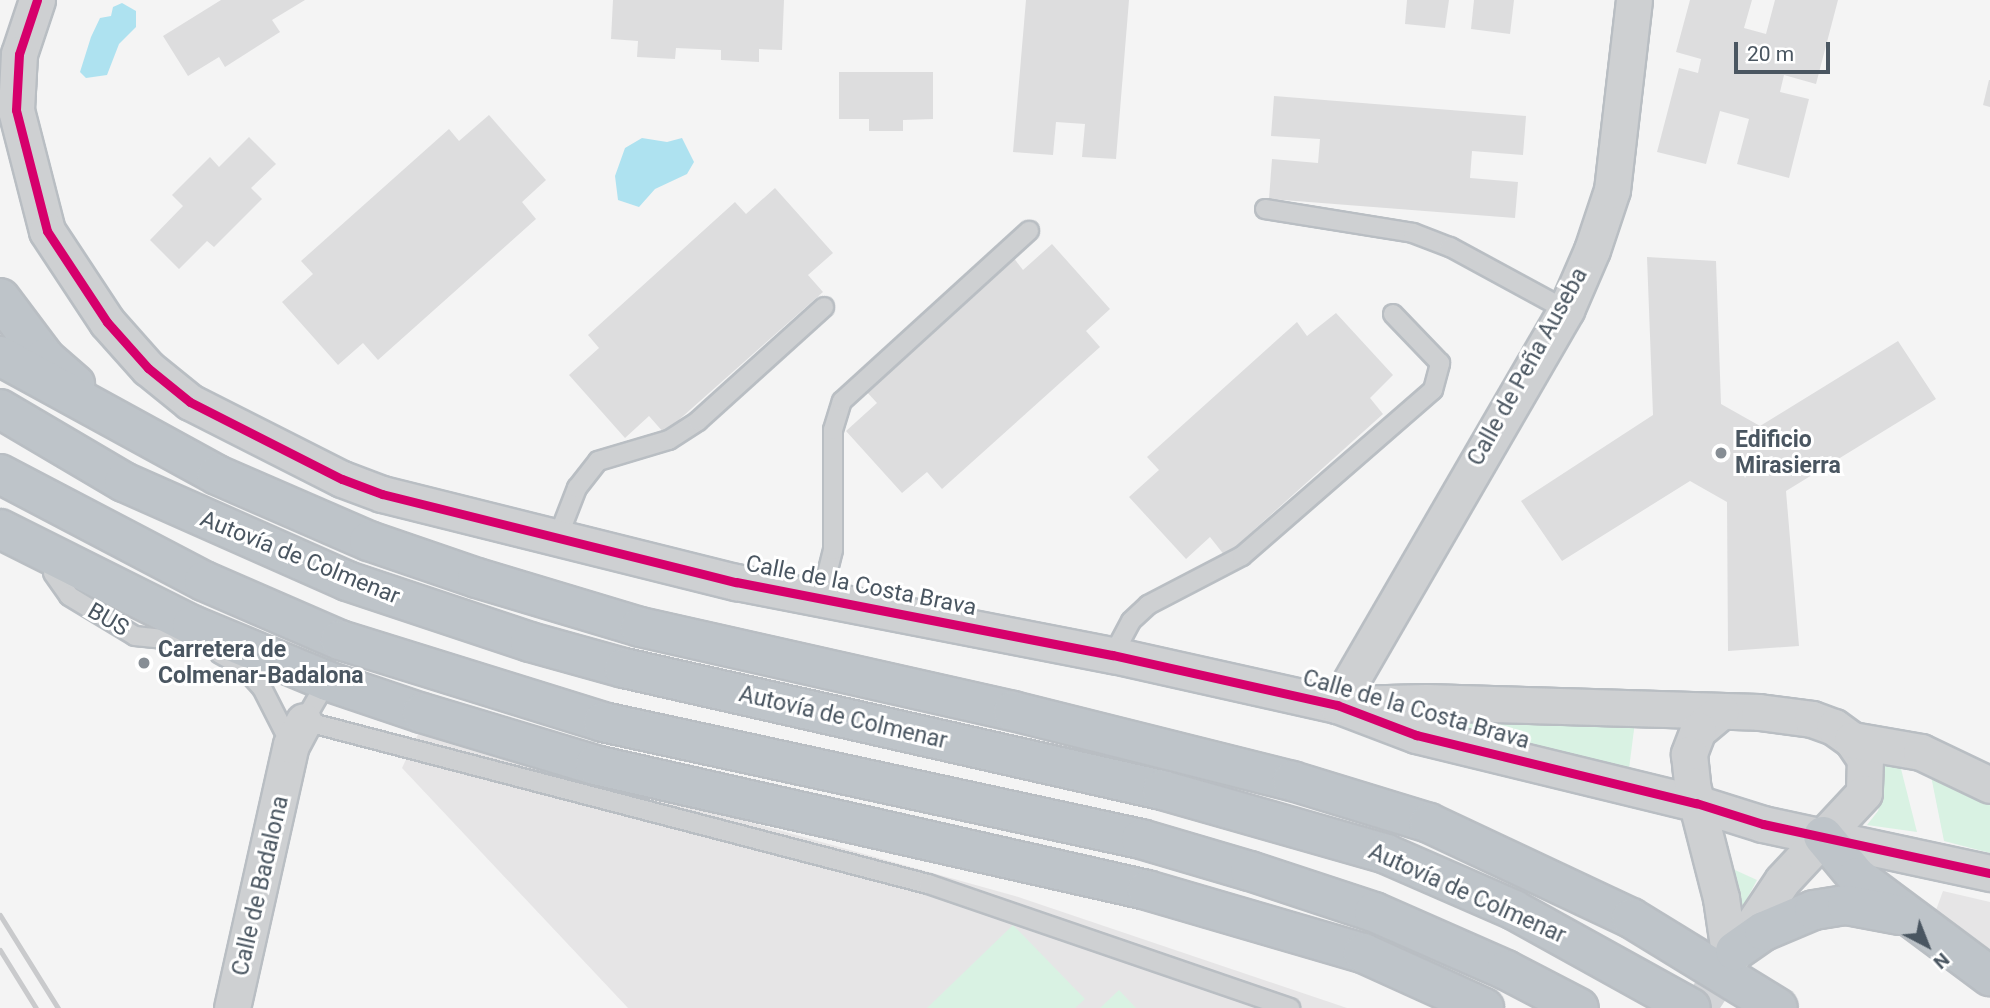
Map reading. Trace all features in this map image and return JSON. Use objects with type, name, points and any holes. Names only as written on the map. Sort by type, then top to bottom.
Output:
[{"type":"highway","points":[[0,298],[45,358],[116,420]]},
{"type":"highway","points":[[0,356],[217,475],[369,541],[477,579],[640,627],[1180,753],[1347,796],[1429,824],[1631,918],[1778,1008]]},
{"type":"highway","name":"Autovía de Colmenar","points":[[0,409],[124,482],[347,581],[518,638],[624,668],[1163,790],[1386,854],[1514,910],[1691,1008]]},
{"type":"highway","points":[[0,474],[204,581],[340,640],[603,722],[1141,839],[1250,871],[1374,912],[1506,970],[1579,1008]]},
{"type":"highway","points":[[0,529],[185,629],[327,681],[595,765],[1147,890],[1363,953],[1484,1008]]},
{"type":"highway","points":[[347,581],[497,606],[1008,724],[1180,753]]},
{"type":"highway","points":[[1823,836],[1857,877],[1990,976]]},
{"type":"highway","points":[[1735,951],[1764,931],[1814,910],[1847,905],[1911,918]]},
{"type":"street","name":"Calle de la Costa Brava","points":[[37,0],[19,54],[16,110],[47,231],[107,323],[148,368],[190,402],[342,479],[382,494],[821,598],[1113,655],[1336,705],[1416,735],[1823,836],[1990,873]]},
{"type":"street","name":"Calle de Peña Auseba","points":[[1336,705],[1566,310],[1597,237],[1612,190],[1634,0]]},
{"type":"street","name":"Calle de la Costa Brava","points":[[1336,705],[1426,702],[1721,711],[1812,719],[1852,740],[1921,752],[1990,785]]},
{"type":"street","points":[[1721,711],[1691,741],[1690,770],[1696,803],[1713,856],[1730,960],[1782,881],[1864,793],[1866,759],[1852,740]]},
{"type":"street","name":"Calle de Badalona","points":[[232,1008],[295,744]]},
{"type":"lane","points":[[1265,209],[1413,233],[1450,247],[1566,310]]},
{"type":"lane","points":[[821,598],[834,550],[833,430],[842,401],[1029,231]]},
{"type":"lane","points":[[558,537],[577,488],[598,461],[669,440],[698,422],[824,307]]},
{"type":"lane","points":[[1113,655],[1131,621],[1148,605],[1242,556],[1433,390],[1440,363],[1393,314]]},
{"type":"lane","points":[[0,538],[53,573],[185,629],[229,659],[252,676],[277,710],[295,744],[928,884],[1290,1008]]},
{"type":"lane","points":[[295,744],[327,681]]},
{"type":"shaded area","points":[[420,730],[1015,896],[1347,1008],[628,1008],[402,768]]},
{"type":"shaded area","points":[[1943,891],[1990,902],[1990,949],[1936,910]]},
{"type":"green space","points":[[1417,715],[1635,722],[1629,769],[1417,723]]},
{"type":"green space","points":[[1881,757],[1899,761],[1917,832],[1867,825],[1878,811],[1883,792]]},
{"type":"green space","points":[[1930,771],[1990,797],[1990,853],[1944,841]]},
{"type":"green space","points":[[1724,865],[1757,880],[1740,912]]},
{"type":"green space","points":[[1013,925],[1085,999],[1075,1008],[927,1008]]},
{"type":"green space","points":[[1119,990],[1136,1008],[1100,1008]]},
{"type":"water","points":[[122,3],[136,11],[136,27],[119,44],[107,75],[86,78],[80,72],[100,18],[111,16],[113,7]]},
{"type":"water","points":[[642,138],[667,142],[682,138],[694,162],[687,174],[655,189],[639,207],[618,200],[615,176],[625,148]]},
{"type":"building","points":[[221,0],[305,0],[272,20],[280,32],[225,67],[219,57],[188,76],[163,36]]},
{"type":"building","points":[[613,0],[784,0],[782,50],[759,49],[759,62],[721,60],[721,50],[676,48],[675,59],[637,57],[638,41],[611,39]]},
{"type":"building","points":[[1026,0],[1129,0],[1116,159],[1082,157],[1085,124],[1056,122],[1053,155],[1013,152]]},
{"type":"building","points":[[1407,0],[1449,0],[1445,28],[1405,24]]},
{"type":"building","points":[[1474,0],[1514,0],[1510,34],[1471,29]]},
{"type":"building","points":[[1690,0],[1752,0],[1744,28],[1766,34],[1775,0],[1838,0],[1816,84],[1784,75],[1780,92],[1809,99],[1789,178],[1737,164],[1749,119],[1720,111],[1706,164],[1657,152],[1679,68],[1698,73],[1701,59],[1676,52]]},
{"type":"building","points":[[839,72],[933,72],[933,119],[903,120],[903,131],[869,131],[869,119],[839,119]]},
{"type":"building","points":[[1990,80],[1990,107],[1983,105]]},
{"type":"building","points":[[1274,96],[1526,116],[1523,155],[1472,151],[1470,178],[1518,182],[1515,218],[1269,199],[1272,159],[1318,163],[1320,139],[1271,136]]},
{"type":"building","points":[[489,115],[546,180],[522,202],[536,219],[378,360],[363,343],[338,365],[282,302],[313,274],[301,261],[449,129],[459,141]]},
{"type":"building","points":[[249,137],[276,164],[251,188],[262,199],[214,247],[207,241],[179,269],[150,240],[183,206],[172,195],[210,157],[219,167]]},
{"type":"building","points":[[775,188],[833,253],[808,275],[823,292],[664,433],[649,416],[625,438],[569,375],[599,348],[588,335],[735,202],[746,214]]},
{"type":"building","points":[[1052,244],[1110,309],[1086,331],[1100,347],[942,489],[927,472],[902,493],[846,431],[877,403],[865,390],[1013,257],[1023,270]]},
{"type":"building","name":"Edificio Mirasierra","points":[[1647,257],[1716,261],[1721,404],[1760,426],[1898,341],[1936,399],[1786,491],[1799,646],[1728,651],[1727,502],[1690,481],[1562,561],[1521,501],[1653,415]]},
{"type":"building","points":[[1336,313],[1393,375],[1370,398],[1383,414],[1225,556],[1210,537],[1186,559],[1129,497],[1159,470],[1147,457],[1297,322],[1307,336]]},
{"type":"tunnel","points":[[1699,1008],[1730,960]]},
{"type":"railway","points":[[0,915],[58,1008]]},
{"type":"railway","points":[[0,950],[36,1008]]},
{"type":"cycle path","points":[[37,0],[19,54],[16,110],[47,231],[107,322],[148,368],[190,402],[342,479],[382,494],[736,582],[1113,655],[1337,705],[1416,735],[1696,803],[1763,824],[1990,873]]},
{"type":"place","name":"Edificio Mirasierra","points":[[1721,453]]},
{"type":"place","name":"Carretera de Colmenar-Badalona","points":[[144,663]]}]
